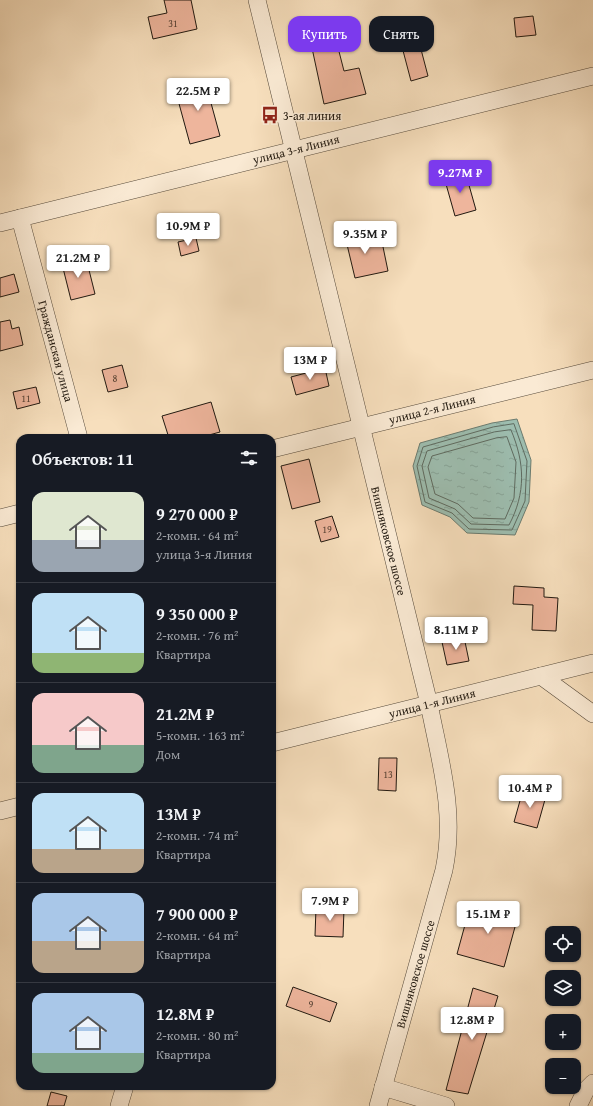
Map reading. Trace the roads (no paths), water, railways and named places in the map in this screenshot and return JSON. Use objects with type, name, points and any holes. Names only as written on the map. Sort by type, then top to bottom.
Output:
[{"type":"street","name":"Вишняковское шоссе","points":[[257,0],[429,704],[447,798],[450,835],[448,850],[378,1106]]},
{"type":"street","name":"улица 3-я Линия","points":[[0,223],[593,76]]},
{"type":"street","name":"Гражданская улица","points":[[20,218],[78,434]]},
{"type":"street","name":"улица 2-я Линия","points":[[276,448],[593,370]]},
{"type":"street","points":[[0,518],[16,513]]},
{"type":"street","name":"улица 1-я Линия","points":[[276,742],[593,663]]},
{"type":"street","points":[[540,676],[593,714]]},
{"type":"street","points":[[0,811],[16,807]]},
{"type":"street","points":[[578,1106],[586,1090],[593,1083]]},
{"type":"street","points":[[383,1087],[446,1106]]},
{"type":"street","points":[[119,1106],[124,1090]]},
{"type":"water","points":[[517,419],[531,460],[529,502],[515,535],[467,533],[450,517],[422,505],[413,466],[420,443],[492,423]]},
{"type":"place","name":"3-ая линия","points":[[270,115]]}]
